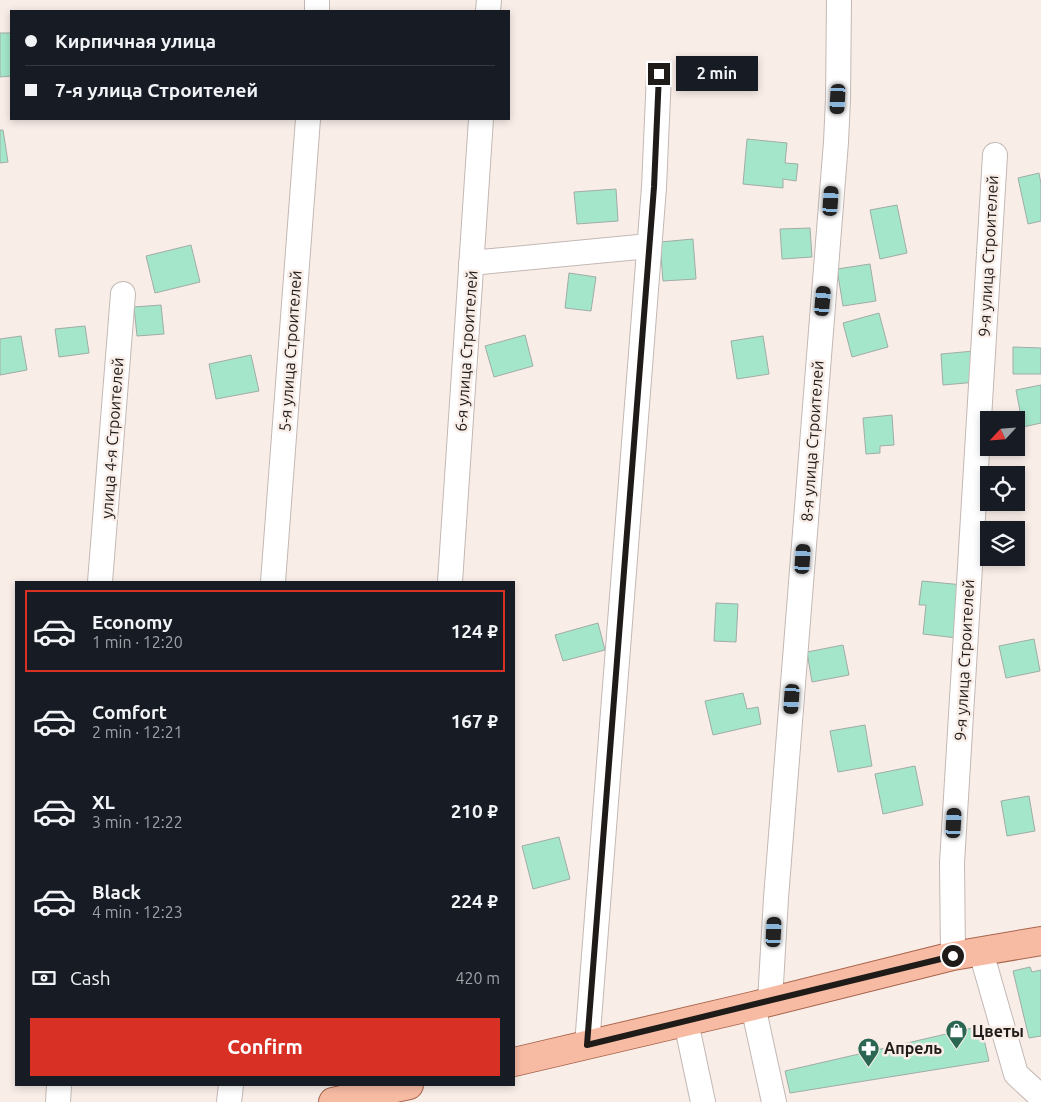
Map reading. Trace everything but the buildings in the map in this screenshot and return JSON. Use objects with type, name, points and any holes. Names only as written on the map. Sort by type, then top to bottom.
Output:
[{"type":"main road","points":[[515,1062],[762,1004],[953,956],[1041,941]]},
{"type":"main road","points":[[333,1102],[404,1086]]},
{"type":"street","name":"8-я улица Строителей","points":[[774,1102],[762,1004],[776,898],[836,133],[839,0]]},
{"type":"street","points":[[587,1045],[649,246],[659,74]]},
{"type":"street","name":"5-я улица Строителей","points":[[273,581],[308,120]]},
{"type":"street","name":"6-я улица Строителей","points":[[450,581],[481,120]]},
{"type":"street","name":"9-я улица Строителей","points":[[953,956],[952,863],[995,155]]},
{"type":"street","points":[[472,263],[649,246]]},
{"type":"street","name":"улица 4-я Строителей","points":[[100,581],[123,294]]},
{"type":"street","points":[[981,952],[1016,1074],[1041,1097]]},
{"type":"street","points":[[686,1022],[703,1102]]},
{"type":"street","points":[[58,1102],[59,1086]]},
{"type":"street","points":[[229,1102],[231,1086]]},
{"type":"place","name":"Цветы","points":[[956,1050]]},
{"type":"place","name":"Апрель","points":[[868,1067]]},
{"type":"route","points":[[659,74],[654,187],[587,1045],[953,956]]}]
